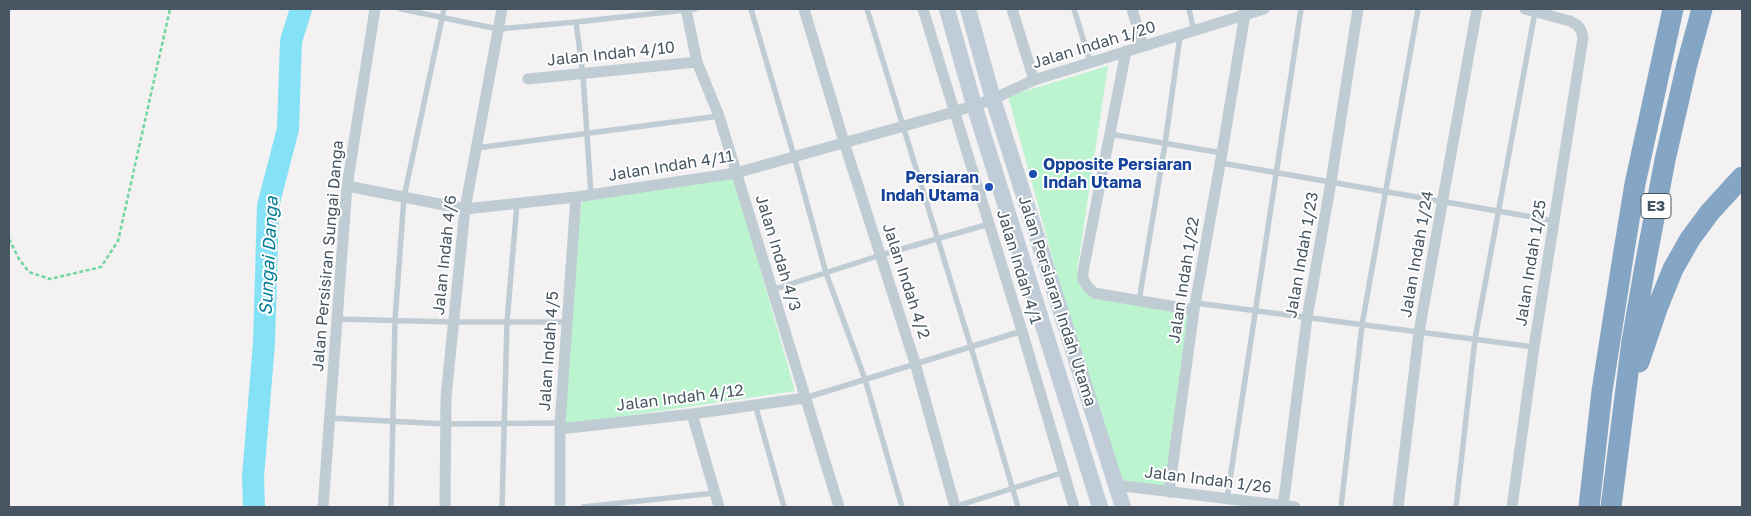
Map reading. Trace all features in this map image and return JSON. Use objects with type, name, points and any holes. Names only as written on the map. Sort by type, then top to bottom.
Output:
[{"type":"highway","name":"E3","points":[[1589,507],[1602,392],[1624,248],[1635,184],[1673,9]]},
{"type":"highway","name":"E3","points":[[1611,507],[1645,266],[1663,170],[1687,64],[1702,9]]},
{"type":"highway","points":[[1624,406],[1658,306],[1673,270],[1690,239],[1710,212],[1742,177]]},
{"type":"main road","name":"Jalan Persiaran Indah Utama","points":[[947,9],[974,105],[1100,507]]},
{"type":"main road","name":"Jalan Persiaran Indah Utama","points":[[968,9],[993,99],[1123,507]]},
{"type":"street","name":"Jalan Persisiran Sungai Danga","points":[[322,507],[347,186],[375,9]]},
{"type":"street","name":"Jalan Indah 4/6","points":[[444,507],[446,397],[465,209],[502,9]]},
{"type":"street","name":"Jalan Indah 4/3","points":[[689,9],[697,62],[719,116],[839,507]]},
{"type":"street","name":"Jalan Indah 4/2","points":[[804,9],[844,142],[915,363],[954,507]]},
{"type":"street","name":"Jalan Indah 4/1","points":[[923,9],[1074,507]]},
{"type":"street","points":[[1012,9],[1034,80]]},
{"type":"street","points":[[1132,9],[1143,46]]},
{"type":"street","name":"Jalan Indah 1/20","points":[[993,99],[1034,80],[1194,32],[1245,12],[1264,9]]},
{"type":"street","name":"Jalan Indah 1/23","points":[[1283,507],[1306,318],[1331,182],[1358,9]]},
{"type":"street","name":"Jalan Indah 1/24","points":[[1398,507],[1420,332],[1477,9]]},
{"type":"street","name":"Jalan Indah 1/25","points":[[1512,507],[1534,347],[1583,38],[1581,30],[1570,21],[1530,10]]},
{"type":"street","name":"Jalan Indah 1/22","points":[[1169,492],[1195,307],[1222,158],[1245,12]]},
{"type":"street","points":[[1126,51],[1083,279],[1094,293],[1195,307]]},
{"type":"street","name":"Jalan Indah 4/10","points":[[528,79],[697,62]]},
{"type":"street","name":"Jalan Indah 4/11","points":[[347,186],[465,209],[591,195],[736,173],[954,112],[993,99]]},
{"type":"street","name":"Jalan Indah 4/5","points":[[560,507],[560,426],[576,197]]},
{"type":"street","name":"Jalan Indah 4/12","points":[[560,426],[692,414],[805,398]]},
{"type":"street","points":[[692,414],[719,507]]},
{"type":"street","name":"Jalan Indah 1/26","points":[[1116,486],[1295,507]]},
{"type":"lane","points":[[401,9],[498,29],[689,9]]},
{"type":"lane","points":[[391,507],[395,320],[404,197],[444,9]]},
{"type":"lane","points":[[751,9],[826,273],[865,379],[902,507]]},
{"type":"lane","points":[[867,9],[1018,507]]},
{"type":"lane","points":[[1074,9],[1090,62]]},
{"type":"lane","points":[[1189,9],[1194,32]]},
{"type":"lane","points":[[1226,499],[1301,9]]},
{"type":"lane","points":[[1341,507],[1362,325],[1418,9]]},
{"type":"lane","points":[[1456,507],[1476,339],[1530,10]]},
{"type":"lane","points":[[576,22],[591,195]]},
{"type":"lane","points":[[1139,300],[1165,144],[1180,36]]},
{"type":"lane","points":[[476,148],[719,116]]},
{"type":"lane","points":[[1110,134],[1165,144],[1276,172],[1555,221]]},
{"type":"lane","points":[[502,507],[506,424],[507,322],[517,204]]},
{"type":"lane","points":[[772,290],[881,255],[989,224]]},
{"type":"lane","points":[[1195,307],[1255,311],[1534,347]]},
{"type":"lane","points":[[337,319],[567,322]]},
{"type":"lane","points":[[805,398],[1022,331]]},
{"type":"lane","points":[[755,404],[784,507]]},
{"type":"lane","points":[[329,418],[446,424],[560,426]]},
{"type":"lane","points":[[954,507],[1064,472]]},
{"type":"lane","points":[[583,507],[715,494]]},
{"type":"path","points":[[9,238],[19,258],[29,272],[50,278],[101,267],[118,241],[170,9]]},
{"type":"green space","points":[[1108,66],[1077,271],[1080,285],[1091,297],[1189,315],[1165,488],[1118,483],[1058,278],[1008,96]]},
{"type":"green space","points":[[734,177],[795,391],[564,425],[567,322],[582,201]]},
{"type":"waterway","name":"Sungai Danga","points":[[254,507],[253,477],[264,343],[268,206],[288,129],[291,41],[301,9]]},
{"type":"place","name":"Opposite Persiaran Indah Utama","points":[[1033,174]]},
{"type":"place","name":"Persiaran Indah Utama","points":[[989,187]]}]
